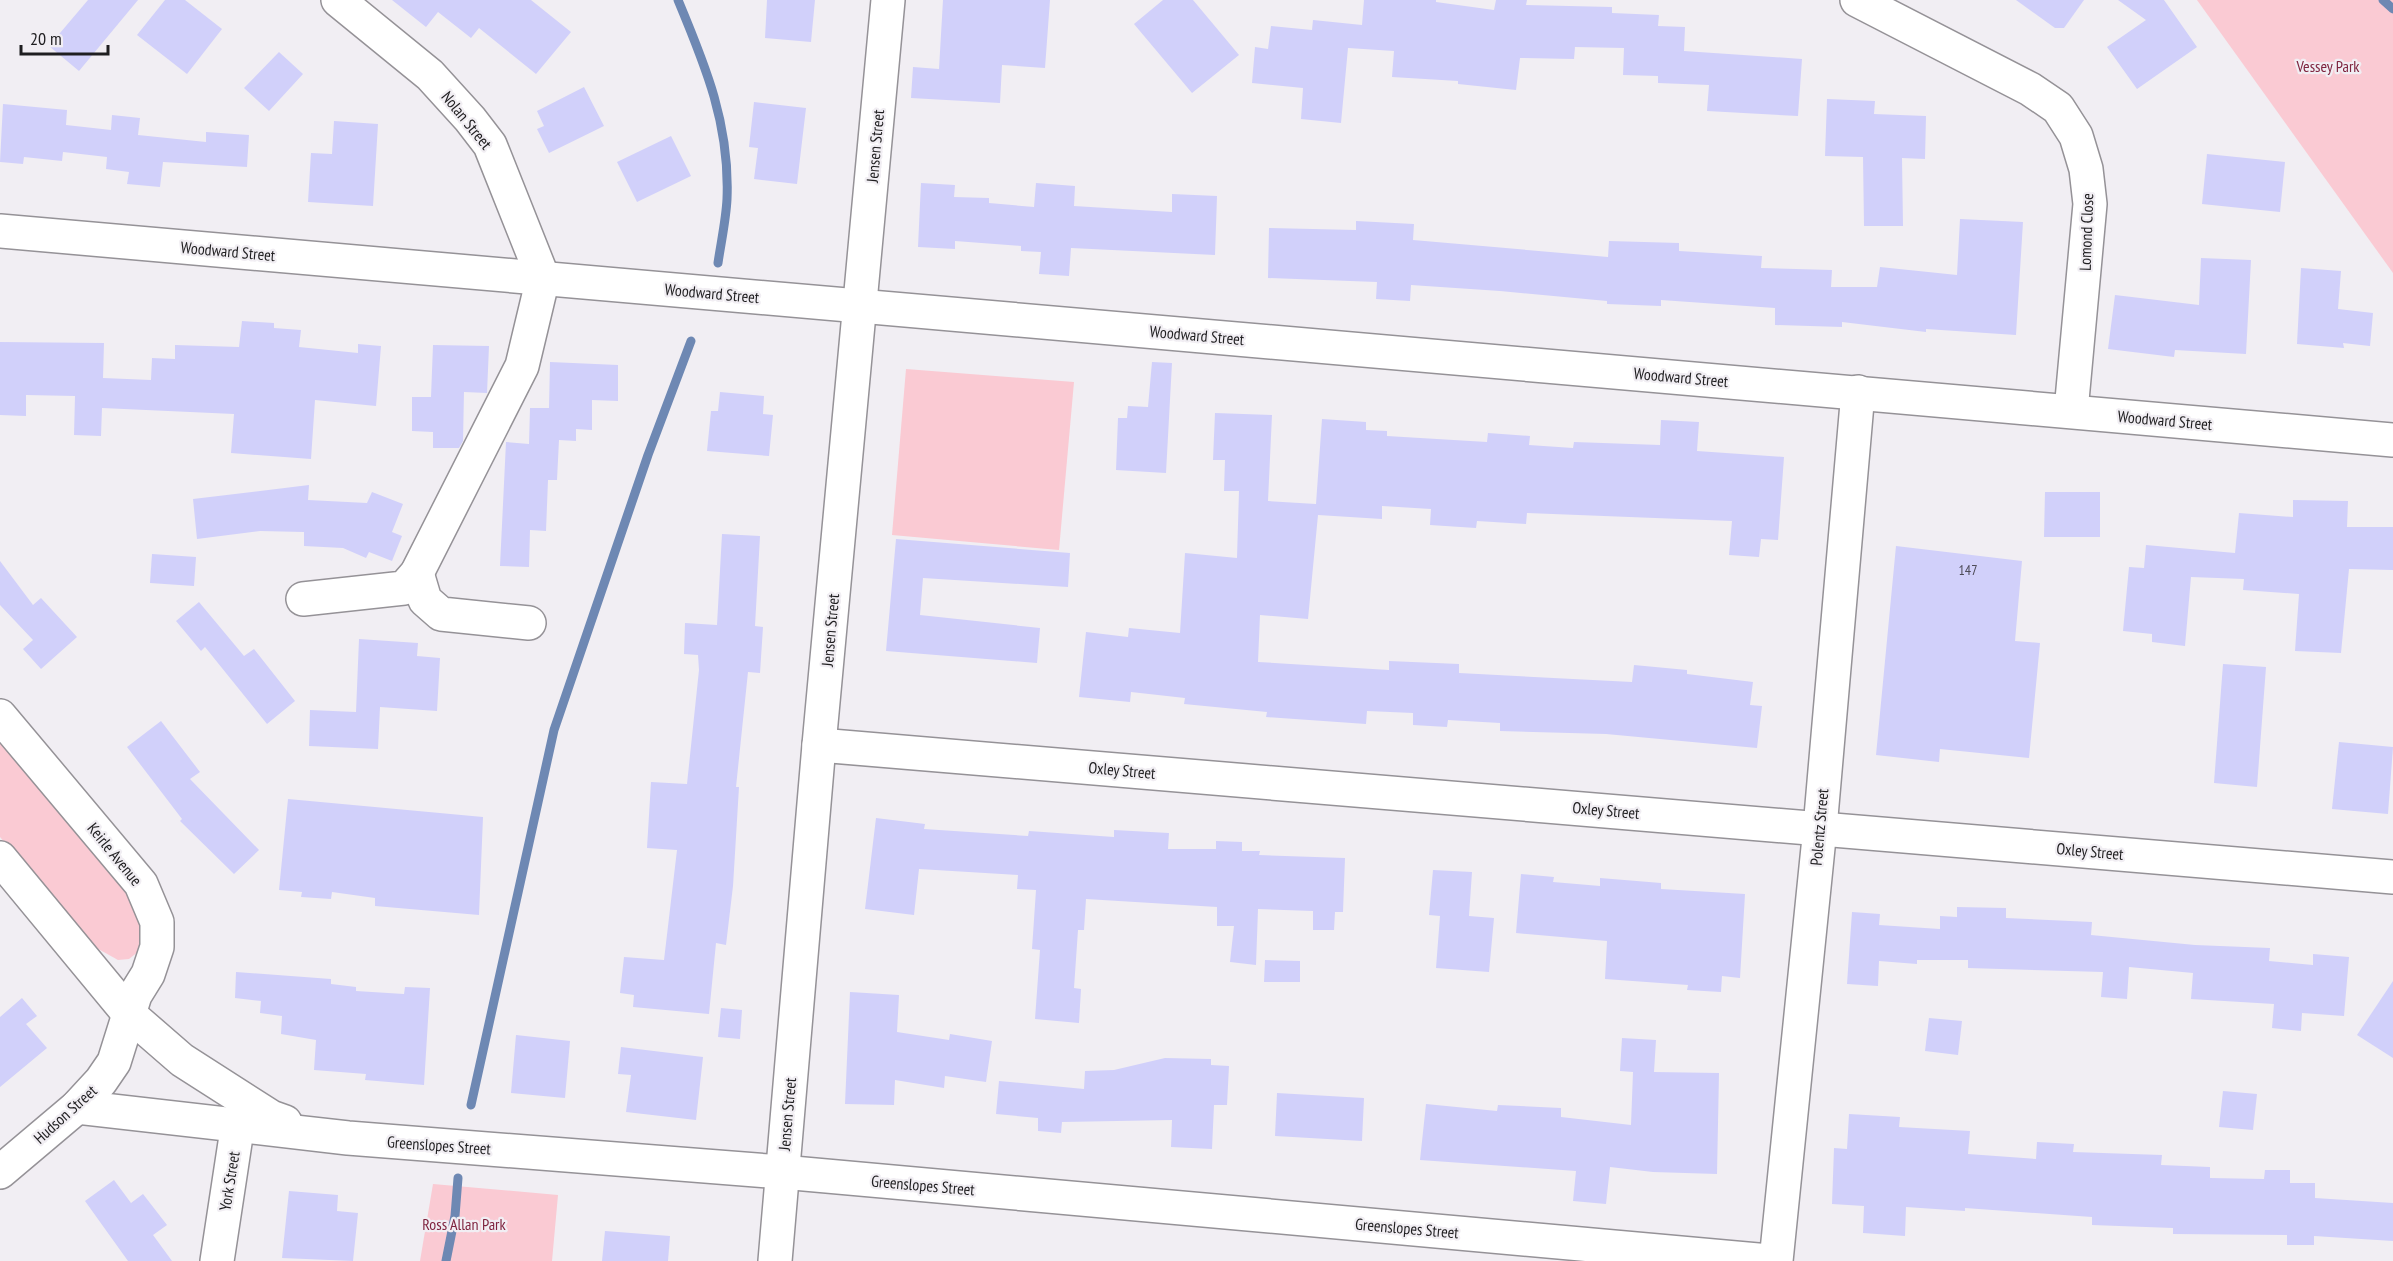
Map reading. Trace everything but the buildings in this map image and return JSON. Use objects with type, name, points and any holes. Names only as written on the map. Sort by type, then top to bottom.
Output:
[{"type":"street","name":"Nolan Street","points":[[338,0],[430,75],[471,119],[490,145],[543,278]]},
{"type":"street","name":"Jensen Street","points":[[775,1261],[819,745],[888,0]]},
{"type":"street","name":"Lomond Close","points":[[1857,0],[2030,89],[2058,108],[2076,136],[2086,169],[2090,204],[2071,411]]},
{"type":"street","name":"Woodward Street","points":[[0,231],[2393,440]]},
{"type":"street","points":[[303,599],[404,588],[417,573],[522,366],[543,278]]},
{"type":"street","name":"Polentz Street","points":[[1776,1261],[1820,828],[1858,392]]},
{"type":"street","points":[[417,573],[425,600],[441,614],[529,623]]},
{"type":"street","name":"Keirle Avenue","points":[[0,716],[141,884],[150,902],[157,922],[157,947],[148,974],[135,994],[129,1014]]},
{"type":"street","name":"Oxley Street","points":[[819,745],[2393,877]]},
{"type":"street","points":[[0,858],[129,1014],[244,1113]]},
{"type":"street","name":"Hudson Street","points":[[0,1172],[77,1107],[114,1062],[129,1014]]},
{"type":"street","points":[[77,1107],[244,1113]]},
{"type":"street","name":"Greenslopes Street","points":[[244,1113],[348,1138],[782,1172],[1769,1261]]},
{"type":"street","name":"York Street","points":[[217,1261],[244,1113]]},
{"type":"green space","name":"Vessey Park","points":[[2197,0],[2393,0],[2393,273]]},
{"type":"green space","points":[[906,369],[1074,382],[1059,550],[892,535]]},
{"type":"green space","points":[[0,731],[124,880],[143,922],[143,939],[139,951],[129,959],[118,960],[93,946],[0,837]]},
{"type":"green space","name":"Ross Allan Park","points":[[433,1184],[558,1195],[552,1261],[420,1261]]},
{"type":"waterway","points":[[678,0],[707,73],[725,146],[727,199],[718,263]]},
{"type":"waterway","points":[[2383,0],[2393,9]]},
{"type":"waterway","points":[[471,1105],[554,730],[648,455],[691,341]]},
{"type":"waterway","points":[[446,1261],[455,1216],[458,1178]]}]
